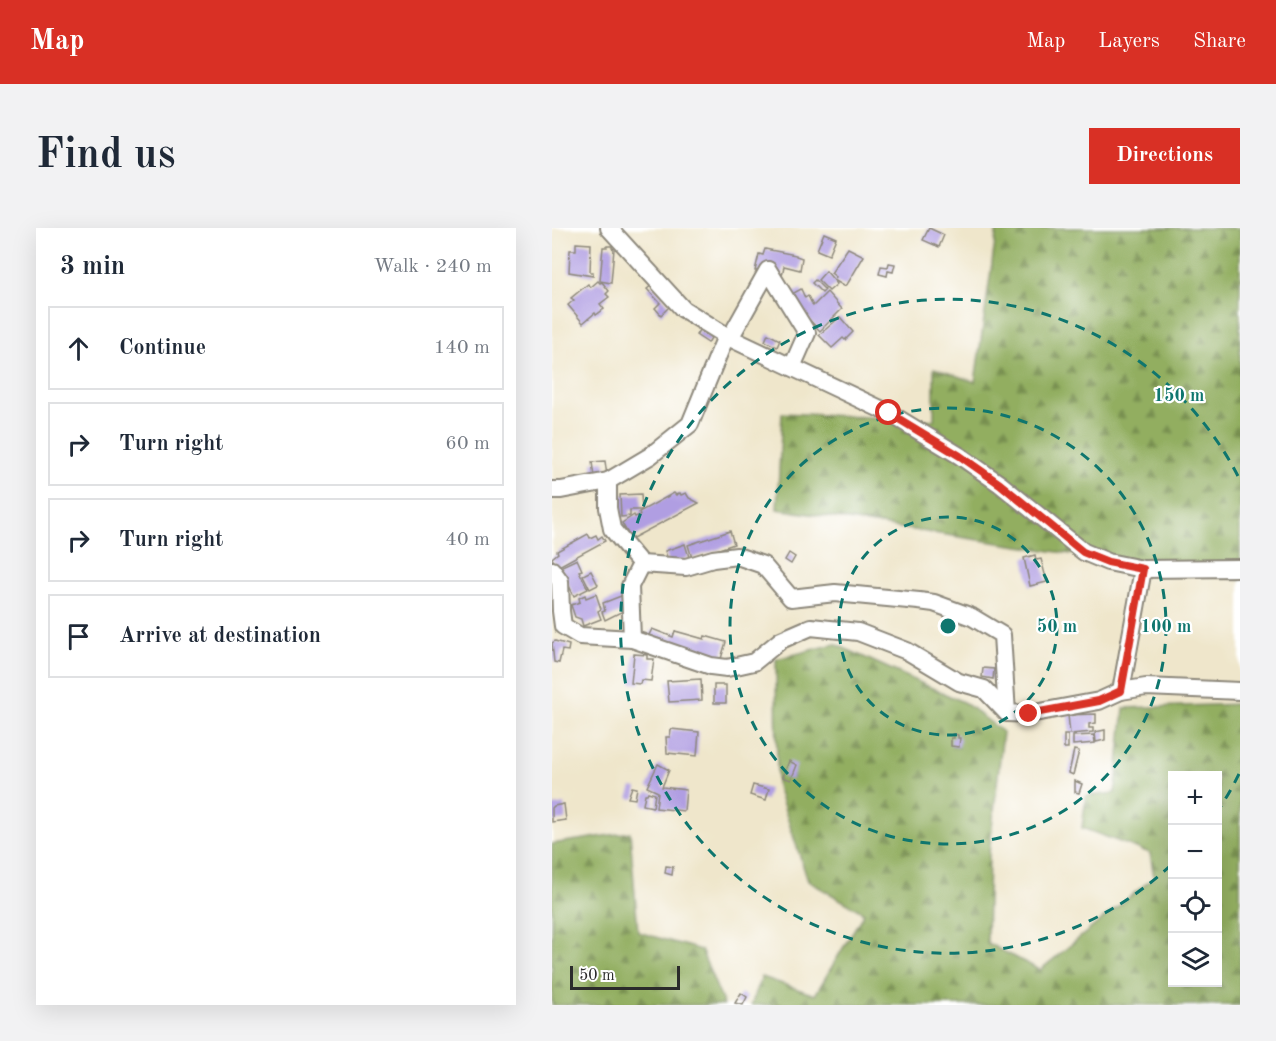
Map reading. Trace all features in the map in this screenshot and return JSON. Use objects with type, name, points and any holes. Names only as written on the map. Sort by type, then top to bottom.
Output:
[{"type":"street","points":[[609,228],[683,309],[728,337],[889,413],[960,456],[1000,484],[1083,552],[1108,562],[1143,569],[1240,568]]},
{"type":"street","points":[[552,490],[608,481],[650,456],[690,424],[728,337],[768,270],[807,333],[792,367]]},
{"type":"street","points":[[608,481],[608,508],[612,529],[641,564],[686,567],[713,559],[737,556],[763,566],[791,598],[835,593],[919,601],[934,603],[972,617],[1002,635],[1007,713]]},
{"type":"street","points":[[632,639],[630,586],[641,564]]},
{"type":"street","points":[[1121,691],[1143,569]]},
{"type":"street","points":[[552,570],[560,581],[561,611],[558,627],[580,636],[632,639],[711,666],[727,668],[754,662],[781,640],[811,627],[858,632],[907,651],[959,682],[984,689],[1007,713],[1029,714],[1099,701],[1121,691],[1146,687],[1240,691]]},
{"type":"green space","points":[[997,228],[1240,228],[1240,580],[777,509],[782,413],[934,420],[934,368],[975,382]]},
{"type":"green space","points":[[835,644],[965,703],[1003,732],[989,854],[987,943],[1040,970],[1154,877],[1150,853],[1082,828],[1086,796],[1115,793],[1124,708],[1240,704],[1240,1005],[751,1005],[762,977],[815,995],[864,913],[808,881],[777,786],[776,659]]},
{"type":"green space","points":[[630,832],[638,932],[701,950],[724,1005],[552,1005],[552,844]]},
{"type":"building","points":[[929,228],[944,235],[939,247],[923,240]]},
{"type":"building","points":[[824,233],[836,238],[829,255],[817,250]]},
{"type":"building","points":[[576,243],[591,244],[590,272],[593,272],[593,276],[569,272],[570,250],[576,250]]},
{"type":"building","points":[[612,246],[614,249],[611,283],[600,281],[603,247]]},
{"type":"building","points":[[848,248],[864,256],[844,286],[834,280],[836,277],[831,273]]},
{"type":"building","points":[[765,249],[802,258],[800,270],[784,266],[782,276],[755,271],[759,254],[763,255]]},
{"type":"building","points":[[889,263],[895,264],[893,272],[888,271],[887,276],[879,274],[881,266],[888,267]]},
{"type":"building","points":[[826,271],[837,284],[829,291],[818,280]]},
{"type":"building","points":[[815,280],[825,290],[822,293],[812,283]]},
{"type":"building","points":[[598,281],[602,282],[609,291],[606,294],[609,297],[600,304],[604,309],[583,323],[568,305],[574,300],[571,298],[588,284],[591,287]]},
{"type":"building","points":[[652,285],[670,306],[661,315],[655,308],[660,303],[647,289]]},
{"type":"building","points":[[801,289],[805,298],[808,296],[813,306],[827,292],[842,309],[820,331],[802,312],[792,294]]},
{"type":"building","points":[[840,317],[853,332],[832,348],[819,335]]},
{"type":"building","points":[[699,330],[711,338],[708,343],[696,335]]},
{"type":"building","points":[[768,334],[780,340],[777,347],[765,341]]},
{"type":"building","points":[[605,461],[607,476],[594,477],[592,462]]},
{"type":"building","points":[[674,493],[681,495],[686,493],[689,498],[699,503],[631,539],[622,523],[634,515],[635,517],[640,515],[639,512]]},
{"type":"building","points":[[641,494],[642,510],[630,510],[630,516],[621,517],[620,495]]},
{"type":"building","points":[[730,531],[734,544],[692,558],[688,545]]},
{"type":"building","points":[[588,534],[590,538],[596,535],[598,539],[602,536],[605,541],[557,567],[552,558],[558,553],[557,551]]},
{"type":"building","points":[[685,544],[689,557],[669,564],[665,551]]},
{"type":"building","points":[[789,553],[795,557],[791,564],[785,560]]},
{"type":"building","points":[[1035,555],[1036,560],[1041,559],[1047,582],[1030,586],[1024,558]]},
{"type":"building","points":[[577,559],[582,570],[579,571],[588,589],[574,596],[560,567]]},
{"type":"building","points":[[591,571],[598,585],[590,589],[583,575]]},
{"type":"building","points":[[596,594],[601,609],[598,611],[601,619],[583,626],[581,619],[575,617],[571,605],[580,602],[579,598],[585,595],[586,598]]},
{"type":"building","points":[[621,596],[627,609],[605,620],[602,612],[605,611],[603,603]]},
{"type":"building","points":[[652,629],[673,637],[675,631],[726,642],[720,662],[647,639]]},
{"type":"building","points":[[555,641],[569,645],[568,651],[562,650],[559,663],[554,662],[552,643]]},
{"type":"building","points":[[634,654],[647,655],[647,659],[654,659],[651,681],[641,680],[640,684],[631,683]]},
{"type":"building","points":[[983,668],[994,669],[993,679],[982,677]]},
{"type":"building","points":[[701,679],[702,700],[669,702],[667,681]]},
{"type":"building","points":[[714,685],[726,685],[726,703],[714,703]]},
{"type":"building","points":[[1096,714],[1096,723],[1089,724],[1093,732],[1070,734],[1068,715]]},
{"type":"building","points":[[671,729],[699,732],[697,756],[667,753],[666,737],[670,737]]},
{"type":"building","points":[[1105,730],[1105,740],[1096,742],[1095,732]]},
{"type":"building","points":[[954,734],[960,738],[959,747],[951,746],[951,738],[954,738]]},
{"type":"building","points":[[1064,735],[1068,735],[1068,748],[1064,748]]},
{"type":"building","points":[[1094,735],[1095,743],[1073,745],[1073,736]]},
{"type":"building","points":[[1074,750],[1079,751],[1073,775],[1069,773]]},
{"type":"building","points":[[789,761],[797,765],[791,780],[783,777]]},
{"type":"building","points":[[658,764],[669,770],[662,787],[686,790],[684,811],[656,808],[658,792],[647,787]]},
{"type":"building","points":[[1075,781],[1082,784],[1079,793],[1075,792]]},
{"type":"building","points":[[753,785],[769,789],[766,800],[750,795]]},
{"type":"building","points":[[632,787],[637,788],[635,799],[628,798]]},
{"type":"building","points":[[648,792],[655,794],[653,807],[643,805],[645,794]]},
{"type":"building","points":[[564,804],[566,820],[552,822],[552,808]]},
{"type":"building","points":[[666,866],[673,867],[672,875],[665,873]]},
{"type":"building","points":[[741,993],[747,997],[743,1005],[735,1003]]},
{"type":"route","points":[[889,413],[960,456],[1000,484],[1083,552],[1108,562],[1143,569],[1121,691],[1099,701],[1029,714]]}]
